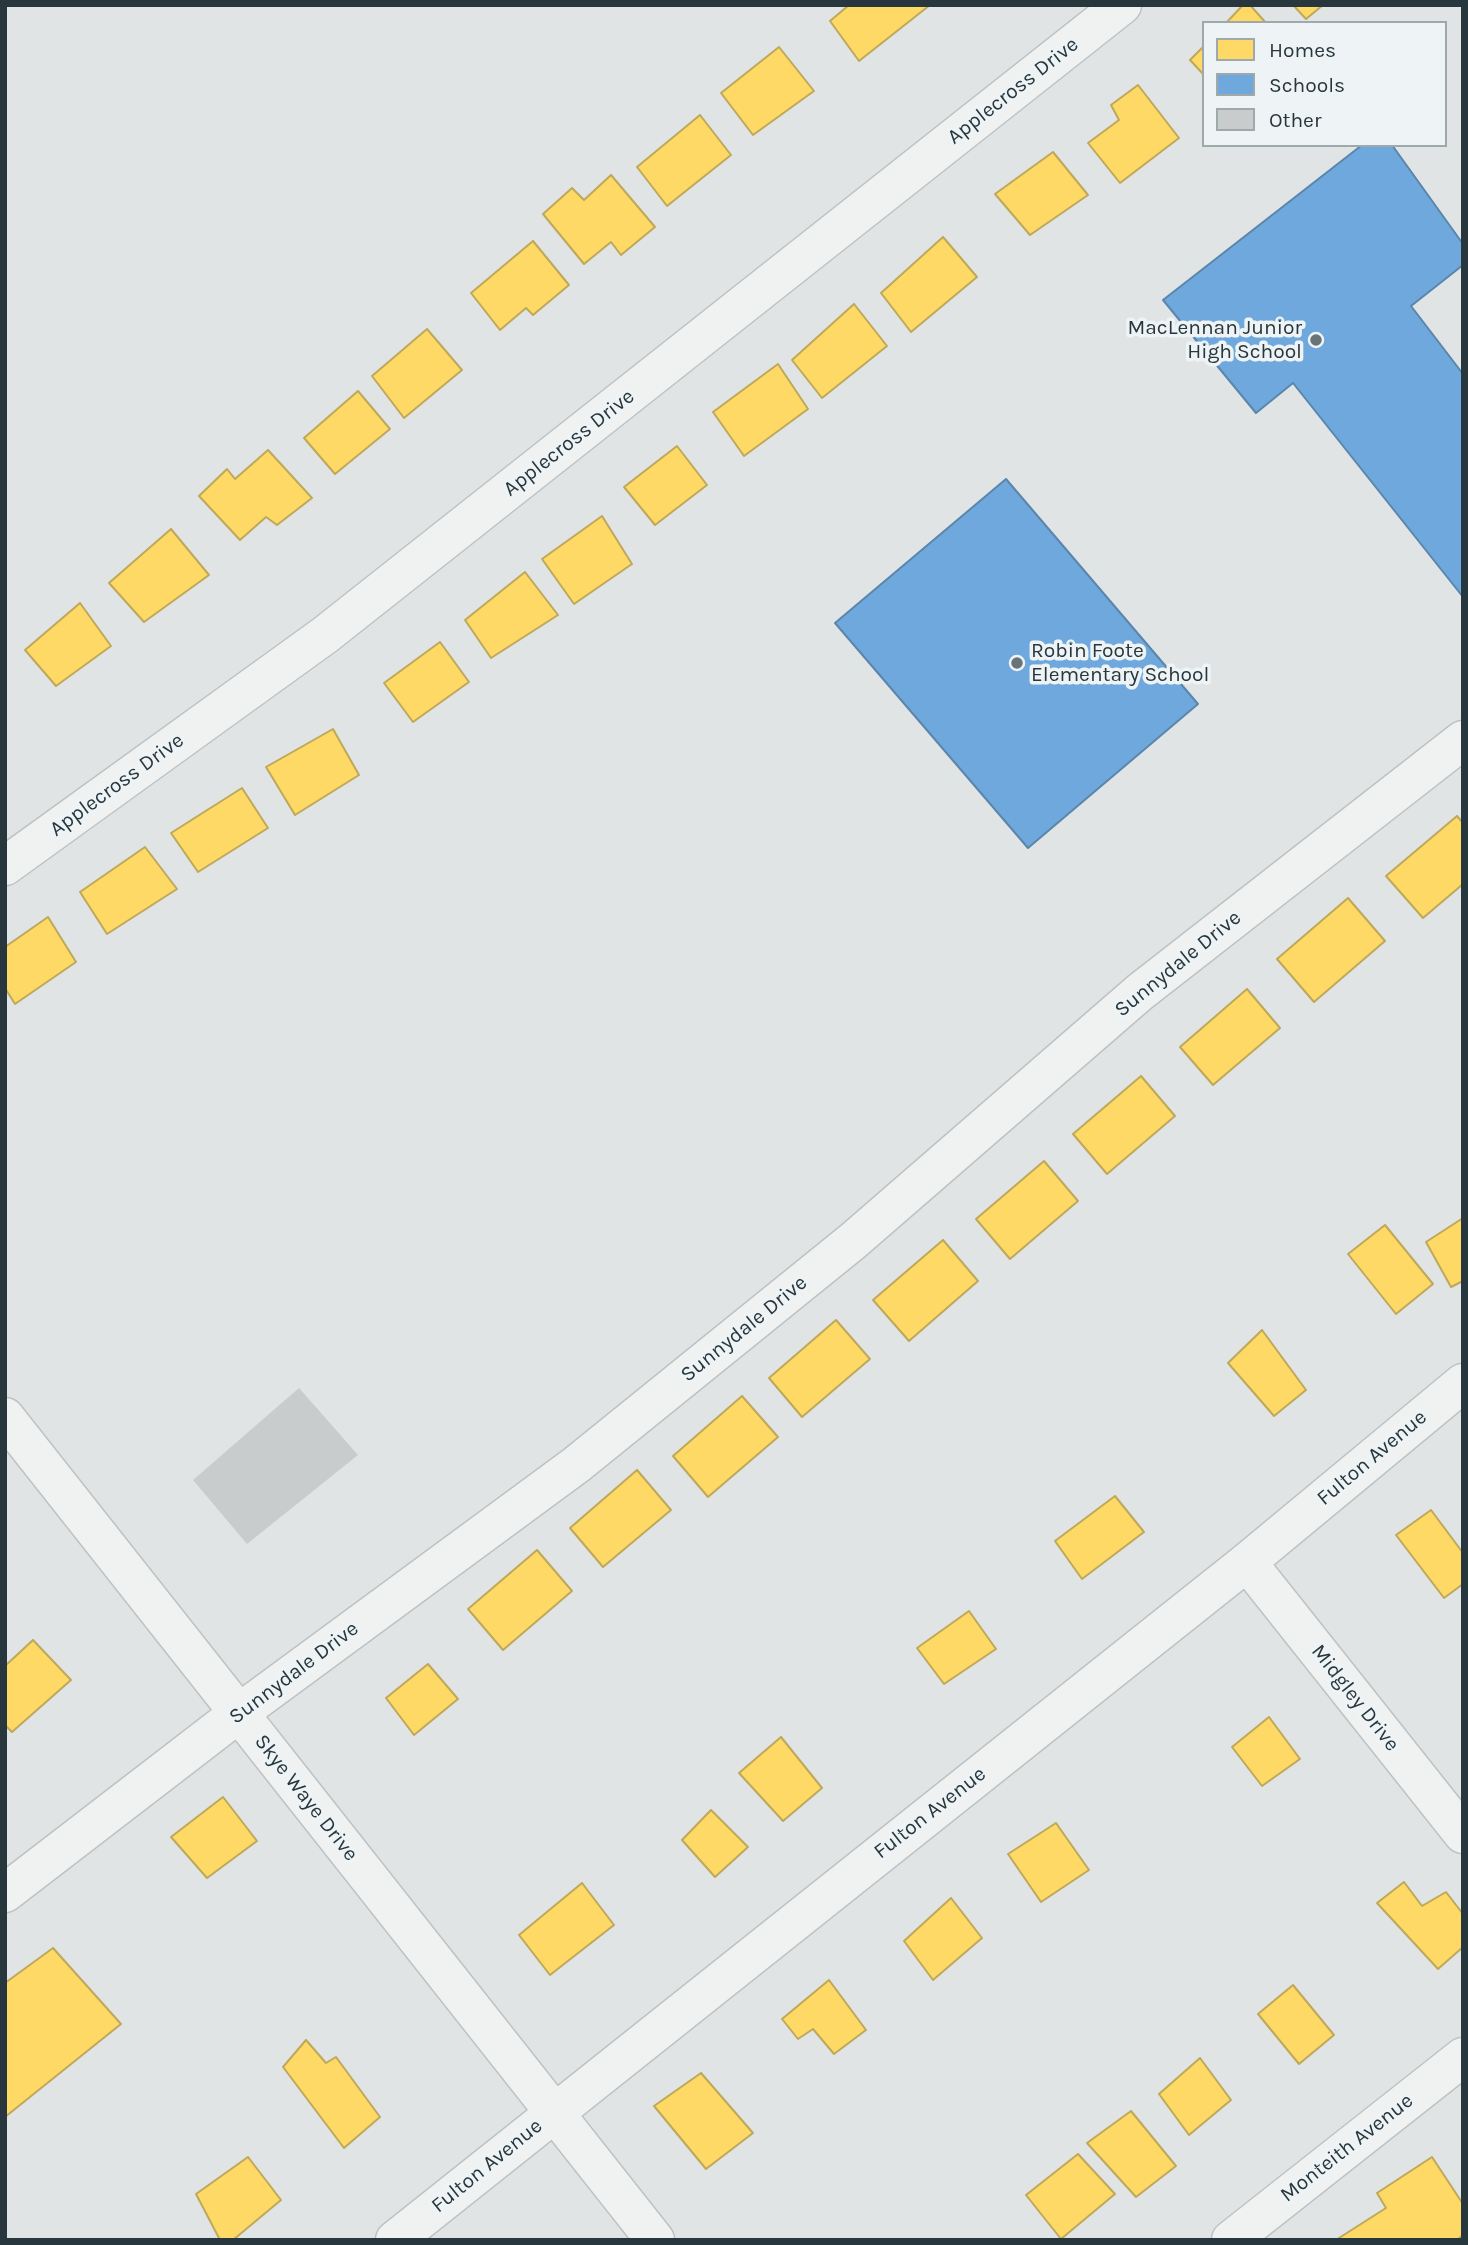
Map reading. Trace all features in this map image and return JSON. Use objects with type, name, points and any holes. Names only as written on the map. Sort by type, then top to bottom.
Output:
[{"type":"street","name":"Applecross Drive","points":[[5,866],[325,635],[1122,5]]},
{"type":"street","name":"Sunnydale Drive","points":[[5,1893],[239,1713],[576,1465],[853,1241],[1140,992],[1463,740]]},
{"type":"street","name":"Fulton Avenue","points":[[395,2240],[1247,1562],[1463,1383]]},
{"type":"street","name":"Skye Waye Drive","points":[[5,1418],[654,2240]]},
{"type":"street","name":"Midgley Drive","points":[[1247,1562],[1463,1834]]},
{"type":"street","name":"Monteith Avenue","points":[[1231,2240],[1463,2057]]},
{"type":"building: Homes","points":[[849,5],[930,5],[859,61],[830,21]]},
{"type":"building: Homes","points":[[1243,5],[1250,5],[1264,21],[1228,21]]},
{"type":"building: Homes","points":[[1293,5],[1323,5],[1306,19]]},
{"type":"building: Homes","points":[[779,47],[814,91],[753,135],[721,93]]},
{"type":"building: Homes","points":[[1202,48],[1202,73],[1190,60]]},
{"type":"building: Homes","points":[[1138,85],[1179,138],[1120,183],[1088,143],[1119,120],[1111,105]]},
{"type":"building: Homes","points":[[700,115],[731,155],[667,206],[637,167]]},
{"type":"building: Homes","points":[[1053,152],[1088,195],[1030,235],[995,194]]},
{"type":"building: Homes","points":[[611,175],[655,227],[621,255],[611,242],[584,264],[543,214],[572,188],[584,200]]},
{"type":"building: Homes","points":[[943,237],[977,277],[911,332],[881,293]]},
{"type":"building: Homes","points":[[533,241],[569,285],[533,315],[526,308],[500,330],[471,293]]},
{"type":"building: Homes","points":[[854,304],[887,346],[822,398],[792,360]]},
{"type":"building: Homes","points":[[427,329],[462,370],[404,418],[372,376]]},
{"type":"building: Homes","points":[[778,364],[808,409],[744,456],[713,412]]},
{"type":"building: Homes","points":[[358,391],[390,429],[335,474],[304,438]]},
{"type":"building: Homes","points":[[677,446],[707,485],[655,525],[624,487]]},
{"type":"building: Homes","points":[[268,450],[312,498],[277,525],[266,517],[240,540],[199,496],[227,469],[235,479]]},
{"type":"building: Homes","points":[[602,516],[632,564],[574,604],[542,559]]},
{"type":"building: Homes","points":[[171,529],[209,575],[144,622],[109,583]]},
{"type":"building: Homes","points":[[525,572],[558,615],[491,658],[465,620]]},
{"type":"building: Homes","points":[[80,603],[111,646],[56,686],[25,650]]},
{"type":"building: Homes","points":[[440,642],[469,682],[413,722],[384,683]]},
{"type":"building: Homes","points":[[333,729],[359,775],[295,815],[266,767]]},
{"type":"building: Homes","points":[[242,788],[268,828],[198,872],[171,833]]},
{"type":"building: Homes","points":[[1457,816],[1463,823],[1463,884],[1423,918],[1386,876]]},
{"type":"building: Homes","points":[[145,847],[177,889],[107,934],[80,892]]},
{"type":"building: Homes","points":[[1348,898],[1385,941],[1314,1002],[1277,959]]},
{"type":"building: Homes","points":[[48,917],[76,962],[15,1004],[5,988],[5,947]]},
{"type":"building: Homes","points":[[1247,989],[1280,1028],[1213,1085],[1180,1047]]},
{"type":"building: Homes","points":[[1141,1076],[1175,1116],[1107,1174],[1073,1134]]},
{"type":"building: Homes","points":[[1044,1161],[1078,1201],[1010,1259],[976,1219]]},
{"type":"building: Homes","points":[[1463,1218],[1463,1281],[1451,1287],[1426,1242]]},
{"type":"building: Homes","points":[[1385,1225],[1433,1284],[1396,1314],[1348,1254]]},
{"type":"building: Homes","points":[[943,1240],[978,1281],[909,1341],[873,1300]]},
{"type":"building: Homes","points":[[836,1320],[870,1359],[802,1417],[769,1378]]},
{"type":"building: Homes","points":[[1262,1330],[1306,1390],[1274,1416],[1228,1363]]},
{"type":"building: Homes","points":[[742,1396],[778,1437],[708,1497],[673,1456]]},
{"type":"building: Homes","points":[[637,1470],[671,1510],[603,1567],[570,1528]]},
{"type":"building: Homes","points":[[1115,1496],[1144,1532],[1082,1579],[1055,1541]]},
{"type":"building: Homes","points":[[1431,1510],[1463,1553],[1463,1584],[1444,1598],[1396,1535]]},
{"type":"building: Homes","points":[[537,1550],[572,1591],[503,1650],[468,1609]]},
{"type":"building: Homes","points":[[969,1611],[996,1649],[944,1684],[917,1648]]},
{"type":"building: Homes","points":[[33,1640],[71,1680],[12,1732],[5,1725],[5,1666]]},
{"type":"building: Homes","points":[[428,1664],[458,1699],[414,1735],[386,1698]]},
{"type":"building: Homes","points":[[1269,1717],[1300,1759],[1262,1786],[1232,1747]]},
{"type":"building: Homes","points":[[781,1737],[822,1788],[783,1821],[739,1773]]},
{"type":"building: Homes","points":[[223,1797],[257,1841],[207,1878],[171,1837]]},
{"type":"building: Homes","points":[[711,1810],[748,1847],[715,1877],[682,1840]]},
{"type":"building: Homes","points":[[1056,1823],[1089,1870],[1041,1902],[1008,1854]]},
{"type":"building: Homes","points":[[1404,1882],[1422,1906],[1446,1892],[1463,1914],[1463,1947],[1438,1969],[1377,1903]]},
{"type":"building: Homes","points":[[582,1883],[614,1925],[550,1975],[519,1935]]},
{"type":"building: Homes","points":[[951,1898],[982,1938],[933,1980],[904,1941]]},
{"type":"building: Homes","points":[[53,1948],[121,2024],[5,2117],[5,1983]]},
{"type":"building: Homes","points":[[829,1980],[866,2030],[834,2054],[813,2029],[798,2039],[782,2019]]},
{"type":"building: Homes","points":[[1293,1985],[1334,2035],[1299,2064],[1258,2014]]},
{"type":"building: Homes","points":[[306,2040],[326,2063],[336,2057],[380,2117],[344,2148],[283,2067]]},
{"type":"building: Homes","points":[[1200,2058],[1231,2100],[1189,2135],[1159,2094]]},
{"type":"building: Homes","points":[[701,2073],[753,2133],[706,2169],[654,2106]]},
{"type":"building: Homes","points":[[1131,2111],[1176,2166],[1136,2197],[1087,2143]]},
{"type":"building: Homes","points":[[1078,2154],[1115,2194],[1061,2239],[1026,2195]]},
{"type":"building: Homes","points":[[248,2157],[281,2200],[233,2240],[220,2240],[196,2194]]},
{"type":"building: Homes","points":[[1432,2157],[1463,2204],[1463,2235],[1457,2240],[1340,2240],[1339,2238],[1386,2208],[1377,2193]]},
{"type":"building: Schools","name":"MacLennan Junior High School","points":[[1359,147],[1393,147],[1463,244],[1463,265],[1411,306],[1463,374],[1463,597],[1293,383],[1256,413],[1163,300]]},
{"type":"building: Schools","name":"Robin Foote Elementary School","points":[[1006,479],[1198,704],[1028,848],[835,623]]},
{"type":"building: Other","points":[[299,1388],[358,1455],[247,1544],[193,1480]]},
{"type":"place","name":"MacLennan Junior High School","points":[[1316,340]]},
{"type":"place","name":"Robin Foote Elementary School","points":[[1017,663]]}]
